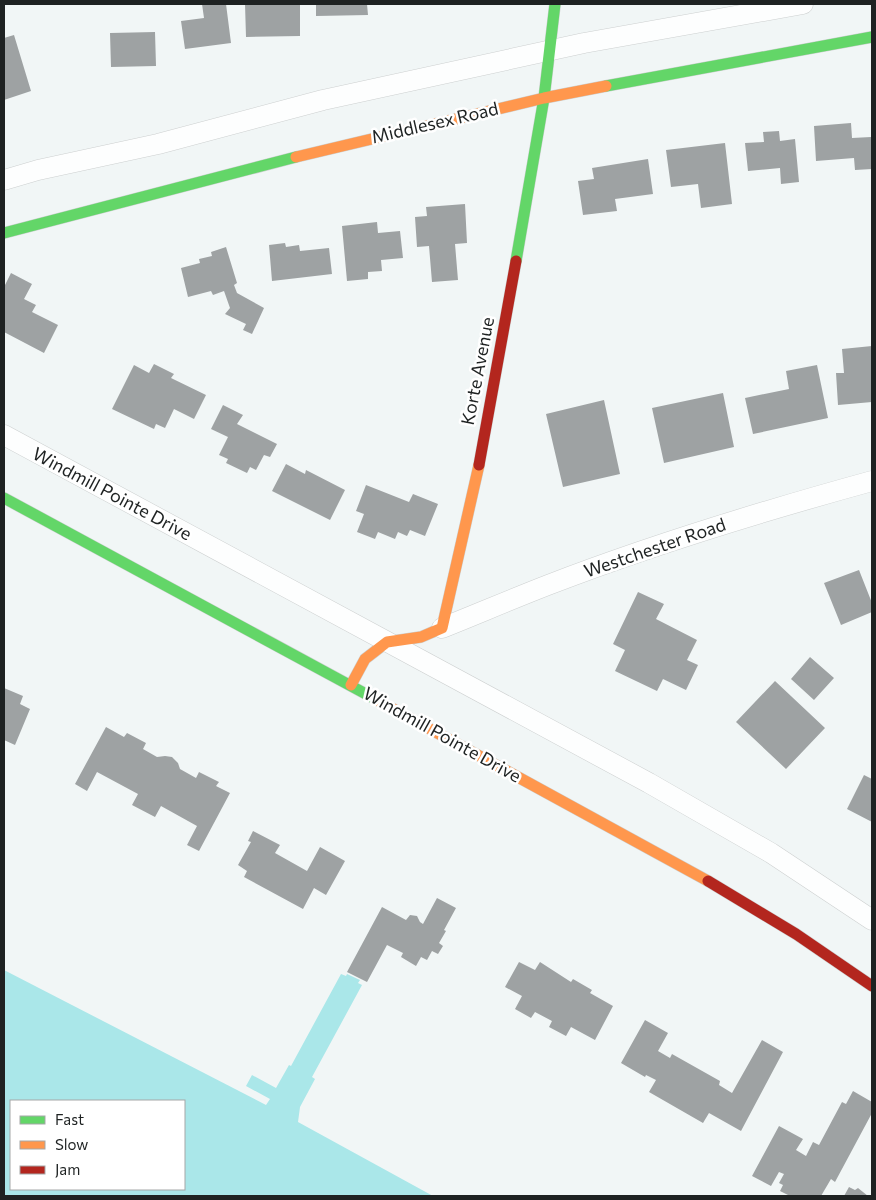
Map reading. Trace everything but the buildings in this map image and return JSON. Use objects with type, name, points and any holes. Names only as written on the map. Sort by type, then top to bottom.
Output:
[{"type":"street","name":"Korte Avenue","points":[[442,628],[481,450],[512,285],[544,98],[555,4]]},
{"type":"street","points":[[4,180],[38,170],[158,144],[323,100],[549,50],[803,4]]},
{"type":"street","name":"Middlesex Road","points":[[4,233],[236,172],[544,98],[872,37]]},
{"type":"street","name":"Windmill Pointe Drive","points":[[4,435],[649,783],[755,844],[872,920]]},
{"type":"street","name":"Westchester Road","points":[[442,628],[548,585],[671,541],[776,507],[872,481]]},
{"type":"street","name":"Windmill Pointe Drive","points":[[4,498],[689,869],[796,934],[872,986]]},
{"type":"street","points":[[351,685],[365,659],[387,642],[421,637],[442,628]]},
{"type":"water","points":[[4,970],[266,1105],[270,1099],[246,1086],[252,1075],[276,1088],[289,1065],[291,1066],[341,974],[346,976],[347,974],[360,980],[358,983],[362,985],[312,1077],[315,1079],[300,1107],[298,1122],[433,1196],[4,1196]]},
{"type":"traffic: fast","points":[[516,261],[544,98],[555,4]]},
{"type":"traffic: fast","points":[[606,86],[872,37]]},
{"type":"traffic: fast","points":[[4,233],[296,157]]},
{"type":"traffic: fast","points":[[4,498],[377,700]]},
{"type":"traffic: slow","points":[[296,157],[544,98],[606,86]]},
{"type":"traffic: slow","points":[[351,685],[365,659],[387,642],[421,637],[442,628],[479,465]]},
{"type":"traffic: slow","points":[[377,700],[708,881]]},
{"type":"traffic: jam","points":[[479,465],[516,261]]},
{"type":"traffic: jam","points":[[708,881],[796,934],[872,986]]}]
